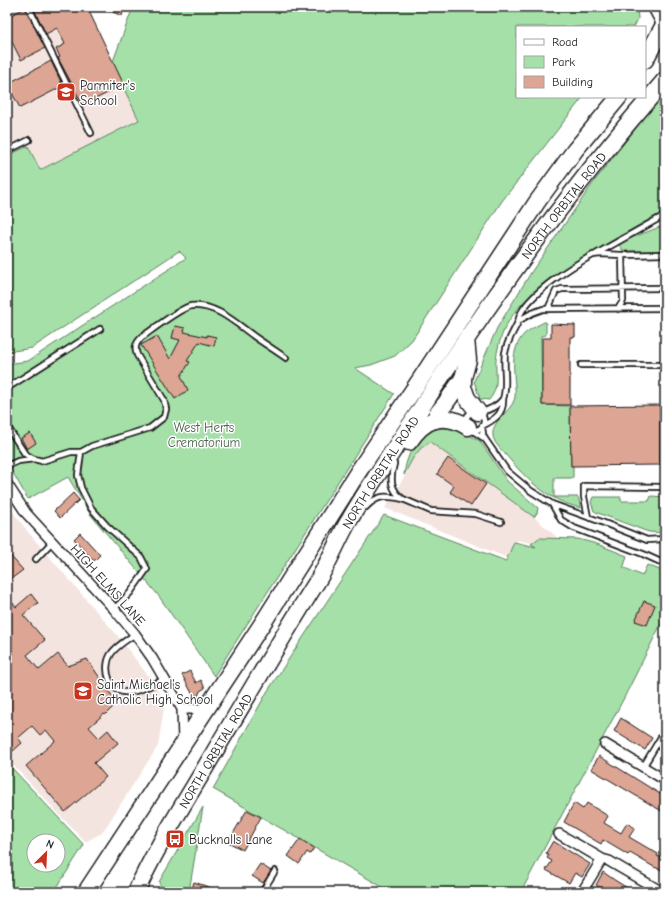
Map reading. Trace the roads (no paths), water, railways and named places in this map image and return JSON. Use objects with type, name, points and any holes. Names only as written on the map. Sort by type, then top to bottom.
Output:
[{"type":"highway","points":[[646,58],[665,23],[656,7]]},
{"type":"highway","name":"NORTH ORBITAL ROAD","points":[[136,892],[195,784],[329,562],[347,525],[466,339],[515,269],[580,182],[665,80]]},
{"type":"highway","name":"NORTH ORBITAL ROAD","points":[[86,892],[266,618],[358,472],[537,202],[575,150],[618,98]]},
{"type":"highway","points":[[329,562],[419,428],[435,420],[445,418],[475,424],[471,404],[464,394],[463,378],[468,360],[466,339]]},
{"type":"highway","points":[[435,420],[437,414],[463,378]]},
{"type":"street","name":"HIGH ELMS LANE","points":[[7,484],[26,513],[114,609],[152,658],[182,709],[183,743]]},
{"type":"street","points":[[182,709],[206,710]]},
{"type":"street","points":[[605,744],[665,780]]},
{"type":"street","points":[[559,834],[662,892]]},
{"type":"street","points":[[582,892],[602,859]]},
{"type":"lane","points":[[30,7],[91,133]]},
{"type":"lane","points":[[7,151],[29,140]]},
{"type":"lane","points":[[475,424],[493,420],[499,415],[504,405],[504,366],[506,351],[520,313],[532,298],[553,280],[616,241],[665,215]]},
{"type":"lane","points":[[593,256],[600,254],[665,254]]},
{"type":"lane","points":[[618,309],[623,301],[622,255]]},
{"type":"lane","points":[[548,309],[556,291],[559,290],[665,288]]},
{"type":"lane","points":[[7,466],[18,461],[34,459],[42,460],[71,452],[81,452],[92,446],[150,428],[164,417],[166,409],[164,400],[137,355],[135,349],[137,342],[142,337],[190,306],[202,306],[228,318],[286,358]]},
{"type":"lane","points":[[518,321],[537,310],[548,309],[665,308]]},
{"type":"lane","points":[[7,388],[100,329]]},
{"type":"lane","points":[[581,365],[665,365]]},
{"type":"lane","points":[[475,424],[492,408],[500,404],[503,399]]},
{"type":"lane","points":[[475,424],[485,439]]},
{"type":"lane","points":[[475,424],[507,471],[531,491],[552,504],[647,540],[665,539]]},
{"type":"lane","points":[[7,426],[25,454],[34,459]]},
{"type":"lane","points":[[81,452],[78,475],[81,488],[91,508],[107,526],[141,558],[147,568],[130,593],[114,609]]},
{"type":"lane","points":[[394,464],[391,478],[393,486],[395,492],[403,499]]},
{"type":"lane","points":[[588,518],[584,497],[584,486],[665,487]]},
{"type":"lane","points":[[366,507],[378,497],[403,499],[431,510],[476,514],[501,522]]},
{"type":"lane","points":[[552,504],[561,520],[574,528],[643,554],[665,564]]},
{"type":"lane","points":[[36,559],[52,542]]},
{"type":"lane","points":[[134,634],[112,652],[107,661],[106,670],[108,678],[114,687],[121,691],[129,692],[164,679]]},
{"type":"lane","points":[[643,767],[660,737],[665,734]]},
{"type":"lane","points":[[262,892],[275,871]]},
{"type":"place","name":"Parmiter's School","points":[[66,92]]},
{"type":"place","name":"Saint Michael's Catholic High School","points":[[83,691]]},
{"type":"place","name":"Bucknalls Lane","points":[[175,839]]},
{"type":"park label","name":"West Herts Crematorium","points":[[204,434]]}]
